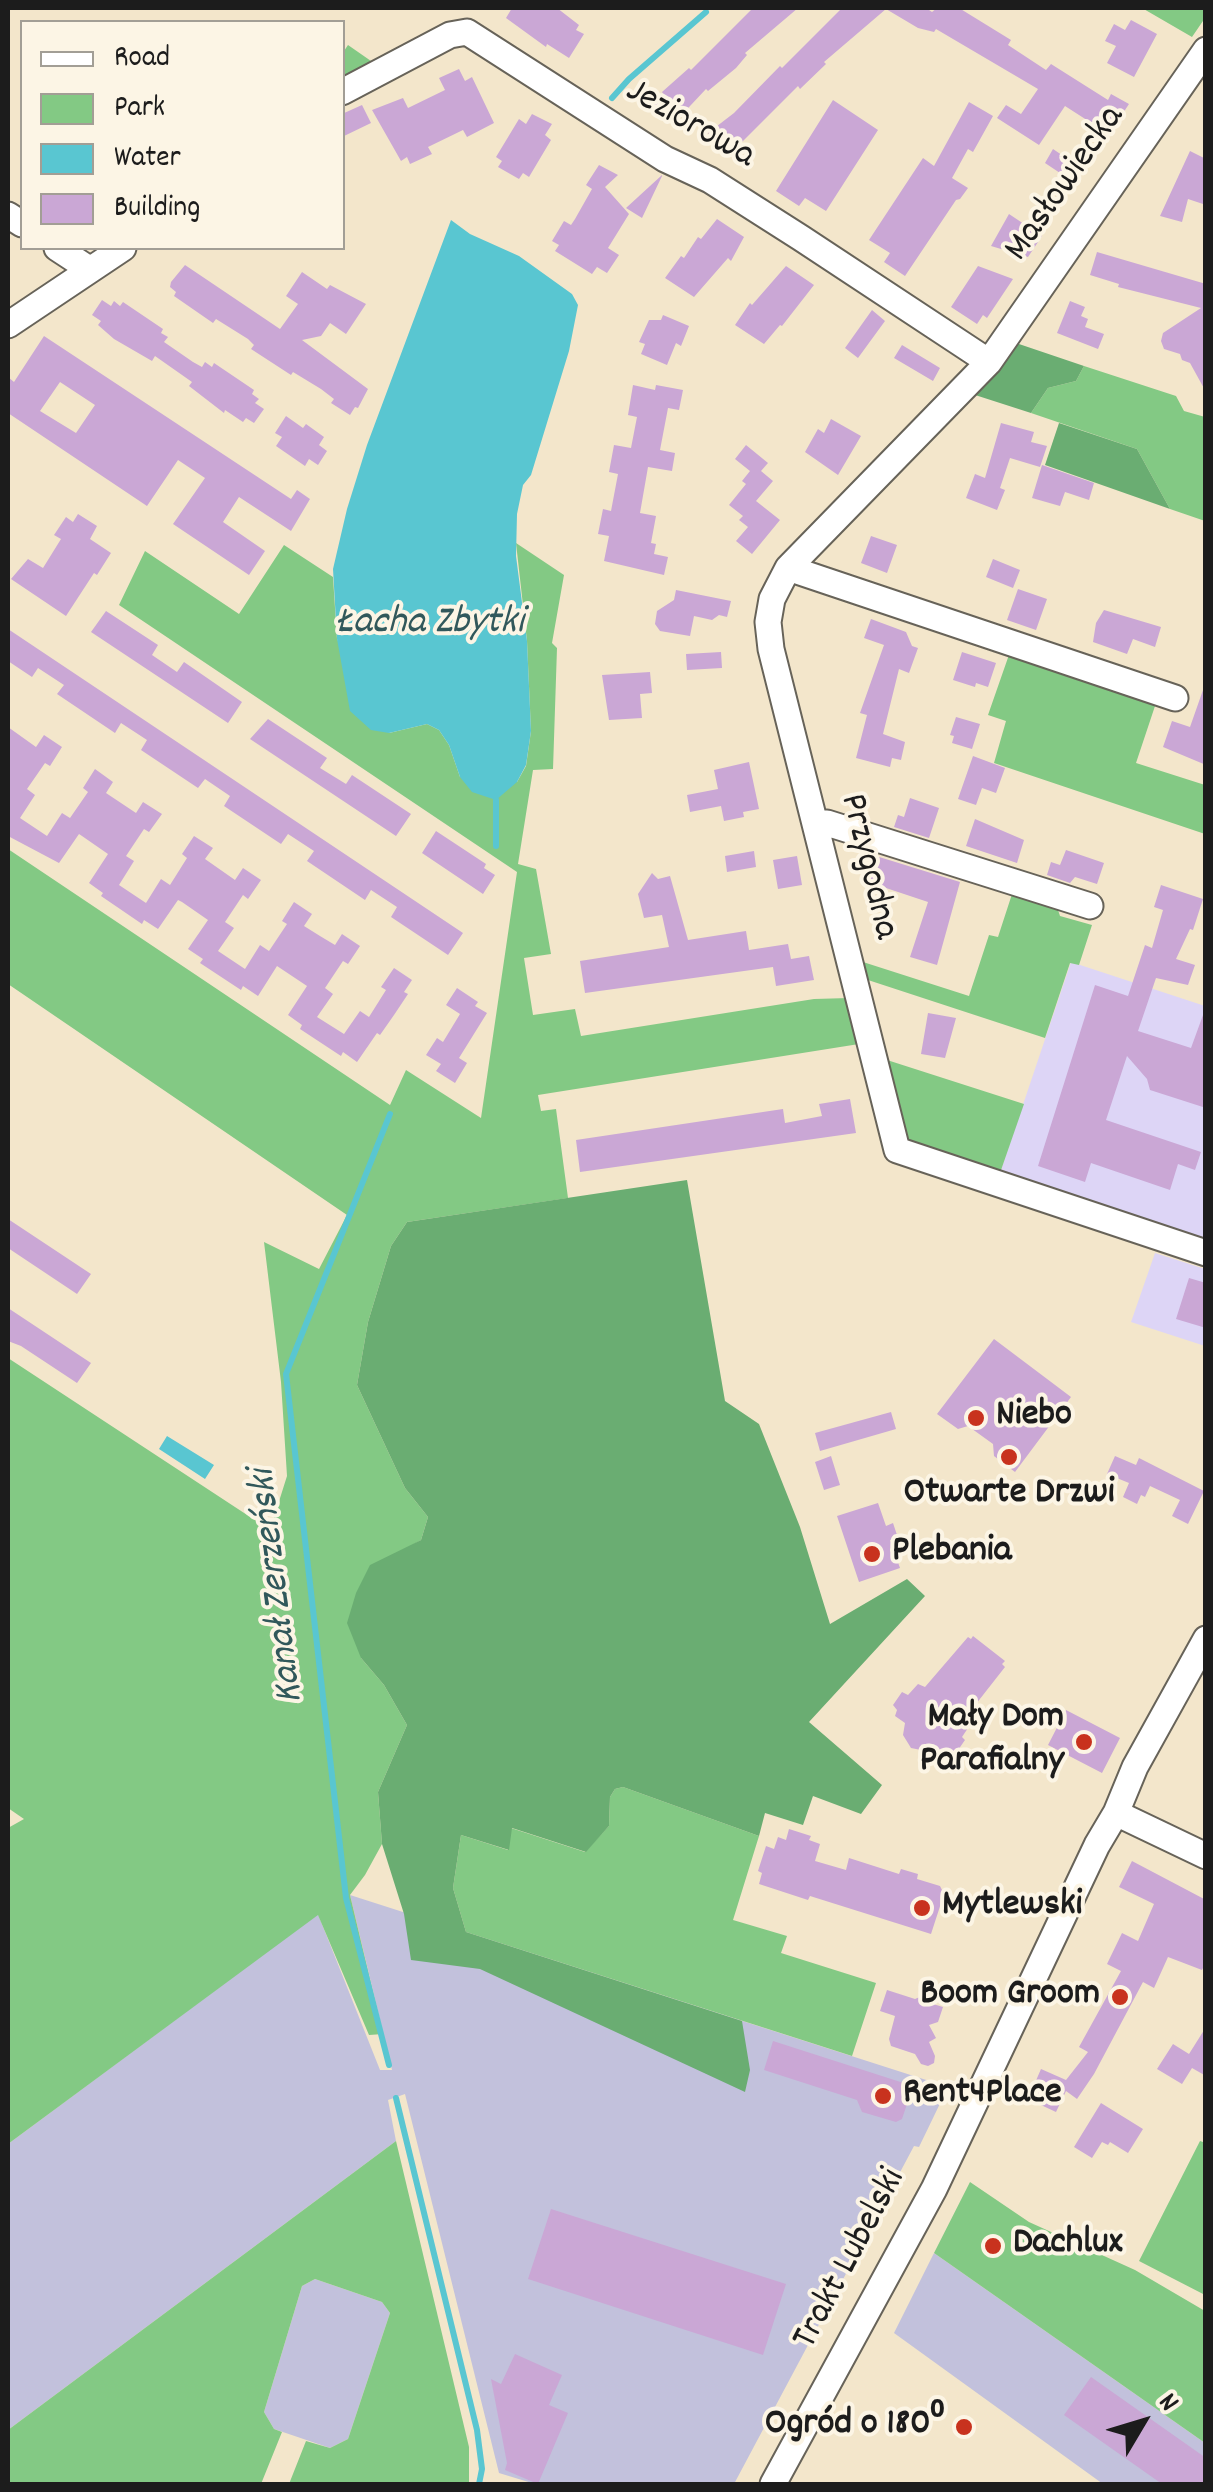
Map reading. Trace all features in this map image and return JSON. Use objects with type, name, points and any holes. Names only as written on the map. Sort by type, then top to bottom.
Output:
[{"type":"street","name":"Jeziorowa","points":[[345,90],[450,34],[467,32],[665,159],[710,180],[989,362]]},
{"type":"street","name":"Masłowiecka","points":[[989,362],[1206,50]]},
{"type":"street","points":[[60,250],[89,269]]},
{"type":"street","points":[[8,325],[120,250]]},
{"type":"street","name":"Przygodna","points":[[989,362],[788,568],[772,599],[768,622],[770,649],[898,1150],[1206,1253]]},
{"type":"street","points":[[788,568],[1174,698]]},
{"type":"street","points":[[816,823],[828,823],[1090,906]]},
{"type":"street","name":"Trakt Lubelski","points":[[773,2484],[927,2202],[1097,1845],[1206,1639]]},
{"type":"street","points":[[1116,1813],[1206,1856]]},
{"type":"shaded area","points":[[1071,962],[1205,1006],[1205,1241],[1000,1173]]},
{"type":"shaded area","points":[[1155,1253],[1205,1269],[1205,1346],[1131,1322]]},
{"type":"shaded area","points":[[350,1895],[948,2087],[734,2484],[535,2484],[499,2473],[405,2094],[388,2100],[396,2141],[8,2430],[8,2144],[318,1914],[380,2070],[392,2070]]},
{"type":"shaded area","points":[[934,2253],[1205,2443],[1205,2484],[1103,2484],[894,2333]]},
{"type":"shaded area","points":[[315,2279],[382,2302],[390,2313],[348,2439],[330,2448],[274,2429],[264,2412],[302,2286]]},
{"type":"green space","points":[[1142,8],[1205,8],[1205,18],[1192,37]]},
{"type":"green space","points":[[348,45],[371,61],[345,77]]},
{"type":"green space","points":[[1016,343],[1084,366],[1076,381],[1048,388],[1031,413],[972,394]]},
{"type":"green space","points":[[1084,366],[1176,396],[1184,411],[1205,417],[1205,521],[1170,509],[1137,449],[1031,413],[1048,388],[1076,381]]},
{"type":"green space","points":[[1059,423],[1137,449],[1170,509],[1045,465]]},
{"type":"green space","points":[[516,543],[564,575],[552,643],[557,648],[553,769],[533,770],[518,864],[536,869],[551,954],[524,958],[533,1015],[575,1009],[581,1036],[814,999],[849,998],[859,1044],[538,1095],[541,1111],[556,1109],[568,1198],[407,1222],[391,1246],[368,1322],[357,1385],[405,1488],[428,1517],[421,1540],[399,1553],[361,1658],[384,1685],[407,1725],[378,1792],[382,1844],[350,1895],[383,2034],[369,2035],[318,1915],[8,2144],[8,1828],[24,1819],[8,1808],[8,1358],[270,1530],[287,1476],[281,1382],[264,1242],[319,1269],[347,1215],[8,984],[8,849],[390,1105],[406,1070],[481,1118],[517,872],[119,605],[145,551],[239,614],[284,545],[333,577],[337,639],[389,733],[427,724],[439,730],[449,745],[460,777],[517,782],[526,766],[531,731],[527,641]]},
{"type":"green space","points":[[1011,649],[1157,700],[1136,763],[1205,785],[1205,834],[994,763],[1006,721],[988,715]]},
{"type":"green space","points":[[1013,891],[1057,907],[1060,916],[1092,925],[1079,965],[1070,963],[1045,1038],[868,980],[863,962],[969,996],[989,935],[998,937]]},
{"type":"green space","points":[[887,1060],[1024,1104],[1000,1173],[911,1141],[905,1135]]},
{"type":"green space","points":[[687,1180],[725,1401],[759,1424],[800,1527],[830,1624],[907,1579],[925,1596],[809,1722],[882,1785],[861,1814],[813,1796],[803,1825],[765,1813],[759,1836],[623,1787],[615,1789],[610,1797],[609,1826],[586,1852],[512,1828],[509,1850],[461,1835],[453,1888],[466,1932],[742,2021],[750,2070],[745,2092],[480,1969],[411,1960],[404,1914],[382,1844],[378,1792],[407,1725],[384,1685],[361,1658],[347,1623],[370,1565],[421,1540],[428,1517],[405,1488],[357,1385],[368,1322],[391,1246],[407,1222]]},
{"type":"green space","points":[[623,1787],[759,1836],[733,1920],[787,1936],[781,1953],[876,1983],[852,2056],[466,1932],[453,1888],[461,1835],[508,1850],[511,1828],[585,1852],[609,1826],[610,1797],[615,1789]]},
{"type":"green space","points":[[396,2141],[469,2447],[469,2484],[289,2484],[306,2441],[330,2448],[348,2439],[390,2313],[382,2302],[315,2279],[302,2286],[264,2412],[274,2429],[282,2432],[261,2484],[8,2484],[8,2430]]},
{"type":"green space","points":[[1200,2141],[1206,2143],[1205,2295],[1139,2261]]},
{"type":"green space","points":[[970,2182],[1029,2222],[1135,2270],[1205,2311],[1205,2443],[934,2253]]},
{"type":"water","name":"Łacha Zbytki","points":[[451,220],[470,234],[519,256],[572,294],[578,305],[569,351],[531,475],[523,485],[517,514],[516,556],[527,641],[531,731],[526,765],[517,782],[496,800],[472,792],[460,777],[449,745],[439,730],[427,724],[389,733],[371,730],[350,711],[337,639],[333,569],[347,509]]},
{"type":"water","points":[[167,1436],[214,1465],[205,1479],[159,1449]]},
{"type":"building","points":[[512,8],[557,8],[579,25],[576,30],[584,34],[569,58],[547,44],[546,47],[506,18]]},
{"type":"building","points":[[753,8],[798,8],[745,53],[736,68],[706,89],[675,122],[668,122],[653,105],[664,95],[662,92],[691,70]]},
{"type":"building","points":[[842,8],[926,8],[932,12],[937,8],[959,8],[1011,40],[1008,45],[1046,70],[1051,64],[1108,100],[1111,94],[1129,104],[1106,139],[1090,128],[1093,124],[1065,106],[1039,145],[997,118],[1006,105],[1021,114],[1038,89],[936,29],[934,32],[918,28],[886,9],[727,153],[708,133],[734,113]]},
{"type":"building","points":[[1131,20],[1157,34],[1134,77],[1107,63],[1116,46],[1105,41],[1114,24],[1125,30]]},
{"type":"building","points":[[459,69],[465,81],[472,77],[494,123],[467,137],[463,130],[428,147],[432,154],[410,164],[407,157],[401,161],[372,110],[403,98],[408,108],[445,90],[439,78]]},
{"type":"building","points":[[833,100],[878,130],[826,211],[805,198],[799,206],[776,191]]},
{"type":"building","points":[[969,102],[993,116],[973,152],[968,149],[952,178],[968,188],[905,276],[884,262],[890,253],[869,240],[923,158],[934,166]]},
{"type":"building","points":[[362,105],[371,123],[345,136],[345,113]]},
{"type":"building","points":[[532,114],[552,124],[545,135],[551,140],[529,177],[523,173],[519,179],[498,167],[502,161],[496,157],[519,119],[526,124]]},
{"type":"building","points":[[1053,149],[1084,170],[1075,183],[1045,163]]},
{"type":"building","points":[[1190,151],[1206,159],[1206,205],[1188,199],[1182,222],[1160,216]]},
{"type":"building","points":[[599,165],[618,175],[605,187],[629,214],[608,248],[619,255],[607,273],[597,267],[592,274],[555,251],[559,245],[552,241],[564,221],[571,225],[575,219],[592,189],[586,185]]},
{"type":"building","points":[[662,175],[642,218],[626,208]]},
{"type":"building","points":[[1009,214],[1042,236],[1028,257],[991,246]]},
{"type":"building","points":[[717,219],[744,237],[731,261],[728,258],[694,297],[665,278]]},
{"type":"building","points":[[1097,252],[1206,284],[1206,392],[1190,363],[1182,360],[1180,354],[1164,349],[1161,341],[1163,333],[1201,308],[1118,287],[1119,284],[1090,275]]},
{"type":"building","points":[[185,265],[280,329],[298,304],[286,296],[302,272],[327,289],[330,285],[366,304],[346,334],[330,323],[321,336],[302,340],[368,389],[358,408],[350,415],[331,403],[334,399],[321,389],[251,349],[254,345],[248,339],[216,319],[213,323],[174,296],[171,282]]},
{"type":"building","points":[[786,266],[814,285],[764,344],[735,325],[750,303]]},
{"type":"building","points":[[978,266],[1013,279],[987,318],[983,315],[977,324],[951,307]]},
{"type":"building","points":[[102,300],[111,306],[114,301],[120,306],[123,302],[163,329],[161,333],[168,337],[164,342],[193,362],[202,367],[205,362],[212,367],[214,363],[254,390],[252,394],[259,399],[255,403],[264,409],[254,423],[246,418],[243,422],[225,410],[224,413],[189,386],[192,382],[155,356],[152,361],[114,339],[92,315]]},
{"type":"building","points":[[1070,301],[1085,307],[1081,316],[1088,319],[1085,327],[1104,334],[1098,349],[1057,333]]},
{"type":"building","points":[[872,310],[885,321],[858,358],[845,348]]},
{"type":"building","points":[[663,315],[689,326],[667,365],[641,354],[645,344],[639,342],[649,320],[661,320]]},
{"type":"building","points":[[44,336],[291,499],[297,490],[310,499],[291,531],[239,497],[223,522],[265,551],[249,575],[173,524],[205,478],[178,460],[147,506],[8,413],[8,377],[14,382]],"holes":[[[60,382],[95,405],[76,433],[40,411]]]},
{"type":"building","points":[[902,345],[940,368],[933,381],[894,358]]},
{"type":"building","points":[[633,385],[683,390],[679,410],[668,408],[660,450],[675,453],[672,471],[648,467],[640,513],[656,516],[651,543],[656,544],[654,554],[668,557],[664,575],[604,561],[609,536],[598,534],[603,509],[611,511],[618,474],[609,472],[614,445],[631,448],[637,417],[628,415]]},
{"type":"building","points":[[286,416],[324,437],[319,445],[327,451],[318,465],[309,459],[305,466],[276,446],[282,437],[275,433]]},
{"type":"building","points":[[831,419],[861,436],[838,475],[805,452],[818,429],[824,433]]},
{"type":"building","points":[[1001,423],[1034,432],[1031,442],[1047,446],[1040,467],[1010,458],[997,510],[966,498],[975,474],[985,478]]},
{"type":"building","points":[[746,445],[768,463],[761,471],[773,481],[756,501],[780,520],[752,554],[736,541],[748,527],[739,520],[743,516],[729,505],[746,484],[742,481],[750,471],[735,459]]},
{"type":"building","points":[[1042,465],[1094,483],[1089,500],[1065,492],[1060,506],[1032,498]]},
{"type":"building","points":[[78,514],[97,526],[90,539],[111,553],[66,616],[11,579],[28,559],[43,568],[61,539],[54,535],[66,517],[73,522]]},
{"type":"building","points":[[871,536],[897,545],[887,573],[861,563]]},
{"type":"building","points":[[993,559],[1020,570],[1013,588],[986,577]]},
{"type":"building","points":[[1018,589],[1047,599],[1036,630],[1007,620]]},
{"type":"building","points":[[676,590],[731,601],[727,617],[719,615],[712,620],[694,616],[690,636],[660,631],[655,624],[657,611],[674,600]]},
{"type":"building","points":[[1104,610],[1161,627],[1155,647],[1133,639],[1127,654],[1093,642],[1096,623]]},
{"type":"building","points":[[106,611],[158,645],[152,655],[177,672],[184,662],[242,702],[228,723],[91,632]]},
{"type":"building","points":[[871,619],[906,632],[912,646],[918,648],[909,673],[899,669],[883,734],[905,742],[901,760],[892,758],[890,767],[856,758],[867,715],[860,713],[884,645],[864,638]]},
{"type":"building","points":[[8,629],[463,933],[448,955],[391,917],[397,907],[371,890],[365,900],[307,861],[314,851],[288,834],[281,844],[224,806],[230,796],[205,779],[198,788],[141,750],[147,740],[121,723],[115,733],[57,694],[64,685],[38,668],[32,677],[8,661]]},
{"type":"building","points":[[721,652],[722,668],[687,670],[686,654]]},
{"type":"building","points":[[962,652],[996,663],[988,687],[953,680]]},
{"type":"building","points":[[650,672],[652,693],[640,694],[642,718],[609,720],[602,675]]},
{"type":"building","points":[[1203,690],[1206,765],[1163,747],[1172,721],[1190,727]]},
{"type":"building","points":[[956,717],[980,724],[972,749],[952,743],[954,736],[950,735]]},
{"type":"building","points":[[268,719],[327,758],[320,768],[346,784],[352,775],[411,814],[396,836],[250,739]]},
{"type":"building","points":[[8,727],[36,747],[44,735],[62,747],[27,789],[35,795],[20,818],[47,836],[62,813],[70,818],[88,792],[83,788],[95,769],[113,782],[106,793],[136,813],[143,802],[162,814],[149,832],[144,829],[126,856],[134,861],[119,885],[146,903],[161,879],[170,885],[187,858],[182,854],[194,836],[213,848],[205,859],[235,880],[243,868],[261,880],[248,899],[243,895],[225,922],[234,928],[218,951],[245,969],[260,945],[269,951],[287,924],[282,921],[294,902],[312,914],[304,926],[335,945],[342,934],[360,946],[348,964],[343,961],[325,988],[333,994],[317,1017],[344,1034],[360,1011],[369,1017],[394,968],[412,980],[394,1015],[357,1062],[300,1029],[302,1025],[288,1015],[307,986],[277,966],[258,996],[243,986],[241,990],[200,963],[203,959],[188,949],[208,920],[182,902],[178,900],[158,929],[144,920],[142,924],[101,896],[103,893],[89,883],[108,854],[79,834],[59,863],[8,836]]},
{"type":"building","points":[[973,756],[1005,768],[996,793],[982,788],[976,805],[958,799]]},
{"type":"building","points":[[749,762],[759,809],[724,821],[721,806],[690,812],[687,795],[718,789],[714,770]]},
{"type":"building","points":[[910,798],[939,808],[929,838],[894,827],[898,815],[904,817]]},
{"type":"building","points":[[975,819],[1024,840],[1017,863],[966,846]]},
{"type":"building","points":[[436,831],[486,864],[484,868],[495,875],[483,894],[422,853]]},
{"type":"building","points":[[1066,850],[1104,863],[1097,884],[1075,877],[1070,883],[1047,875],[1051,862],[1060,865]]},
{"type":"building","points":[[754,851],[756,867],[727,872],[725,856]]},
{"type":"building","points":[[797,856],[802,885],[778,889],[773,860]]},
{"type":"building","points":[[876,856],[960,882],[937,965],[910,957],[928,902],[868,882]]},
{"type":"building","points":[[652,873],[658,879],[670,876],[688,940],[746,931],[749,950],[788,944],[791,959],[809,956],[814,980],[776,986],[773,967],[585,993],[580,961],[669,947],[662,915],[644,918],[638,894]]},
{"type":"building","points":[[1161,885],[1203,899],[1193,930],[1190,929],[1176,959],[1195,965],[1188,985],[1156,978],[1138,1031],[1191,1048],[1206,1015],[1206,1108],[1150,1090],[1147,1079],[1127,1056],[1106,1120],[1201,1152],[1195,1170],[1178,1164],[1170,1190],[1091,1163],[1085,1182],[1038,1166],[1095,985],[1128,996],[1145,945],[1152,948],[1163,910],[1154,907]]},
{"type":"building","points":[[457,988],[487,1013],[459,1058],[467,1063],[455,1083],[436,1071],[441,1064],[426,1055],[437,1038],[443,1042],[460,1014],[446,1005]]},
{"type":"building","points":[[928,1013],[956,1018],[945,1058],[921,1054]]},
{"type":"building","points":[[850,1099],[856,1133],[580,1172],[576,1140],[783,1109],[785,1123],[822,1116],[819,1104]]},
{"type":"building","points":[[8,1219],[91,1274],[77,1294],[8,1248]]},
{"type":"building","points":[[1189,1278],[1206,1283],[1206,1328],[1176,1319]]},
{"type":"building","points":[[8,1308],[91,1363],[77,1383],[8,1341]]},
{"type":"building","points":[[994,1339],[1071,1397],[1015,1472],[994,1456],[993,1444],[968,1426],[958,1429],[937,1414]]},
{"type":"building","points":[[891,1412],[896,1429],[820,1451],[815,1433]]},
{"type":"building","points":[[831,1456],[840,1485],[824,1490],[815,1462]]},
{"type":"building","points":[[1115,1456],[1136,1465],[1139,1458],[1204,1491],[1188,1524],[1172,1516],[1180,1500],[1150,1486],[1137,1504],[1123,1497],[1129,1483],[1107,1474]]},
{"type":"building","name":"Plebania","points":[[878,1503],[886,1526],[893,1523],[898,1538],[890,1540],[900,1568],[859,1582],[837,1516]]},
{"type":"building","points":[[973,1636],[1005,1661],[1005,1667],[965,1718],[970,1725],[962,1737],[965,1740],[956,1753],[944,1754],[935,1746],[926,1751],[911,1748],[903,1735],[905,1723],[895,1716],[897,1710],[893,1705],[902,1692],[908,1695],[918,1684],[925,1687]]},
{"type":"building","name":"Mały Dom Parafialny","points":[[1066,1710],[1120,1738],[1102,1773],[1048,1745]]},
{"type":"building","points":[[789,1829],[811,1836],[809,1840],[820,1844],[815,1861],[846,1870],[849,1858],[899,1874],[901,1869],[918,1874],[917,1879],[940,1886],[944,1894],[931,1934],[759,1884],[762,1873],[758,1871],[766,1846],[774,1849],[778,1837],[786,1840]]},
{"type":"building","points":[[1132,1861],[1206,1900],[1206,1962],[1202,1970],[1168,1957],[1154,1988],[1143,1982],[1094,2074],[1077,2099],[1066,2091],[1056,2112],[1028,2099],[1041,2069],[1066,2080],[1088,2052],[1079,2047],[1121,1971],[1107,1964],[1122,1933],[1138,1941],[1154,1904],[1119,1887]]},
{"type":"building","points":[[887,1990],[915,1999],[929,1993],[933,2004],[943,2007],[938,2022],[929,2025],[936,2038],[929,2042],[934,2063],[921,2064],[915,2054],[891,2046],[895,2016],[880,2011]]},
{"type":"building","points":[[1206,2027],[1206,2076],[1192,2068],[1182,2084],[1157,2069],[1173,2044],[1189,2054]]},
{"type":"building","points":[[773,2041],[913,2086],[902,2119],[896,2122],[862,2112],[857,2100],[764,2070]]},
{"type":"building","points":[[1101,2103],[1143,2129],[1128,2153],[1110,2142],[1102,2142],[1092,2158],[1074,2147]]},
{"type":"building","points":[[551,2209],[786,2284],[763,2355],[528,2279]]},
{"type":"building","points":[[515,2354],[562,2375],[549,2405],[568,2413],[538,2484],[505,2470],[507,2463],[491,2379],[501,2384]]},
{"type":"building","points":[[1091,2377],[1206,2458],[1206,2484],[1162,2484],[1064,2415]]},
{"type":"waterway","name":"Kanał Zerzeński","points":[[612,98],[706,12]]},
{"type":"waterway","name":"Kanał Zerzeński","points":[[496,800],[496,846]]},
{"type":"waterway","name":"Kanał Zerzeński","points":[[389,2065],[346,1898],[286,1374],[390,1114]]},
{"type":"waterway","name":"Kanał Zerzeński","points":[[396,2098],[477,2430],[482,2469],[479,2484]]},
{"type":"place","name":"Niebo","points":[[976,1418]]},
{"type":"place","name":"Otwarte Drzwi","points":[[1009,1457]]},
{"type":"place","name":"Plebania","points":[[872,1554]]},
{"type":"place","name":"Mały Dom Parafialny","points":[[1084,1742]]},
{"type":"place","name":"Mytlewski","points":[[922,1908]]},
{"type":"place","name":"Boom Groom","points":[[1120,1997]]},
{"type":"place","name":"Rent4Place","points":[[883,2096]]},
{"type":"place","name":"Dachlux","points":[[993,2246]]},
{"type":"place","name":"Ogród o 180⁰","points":[[964,2427]]}]
